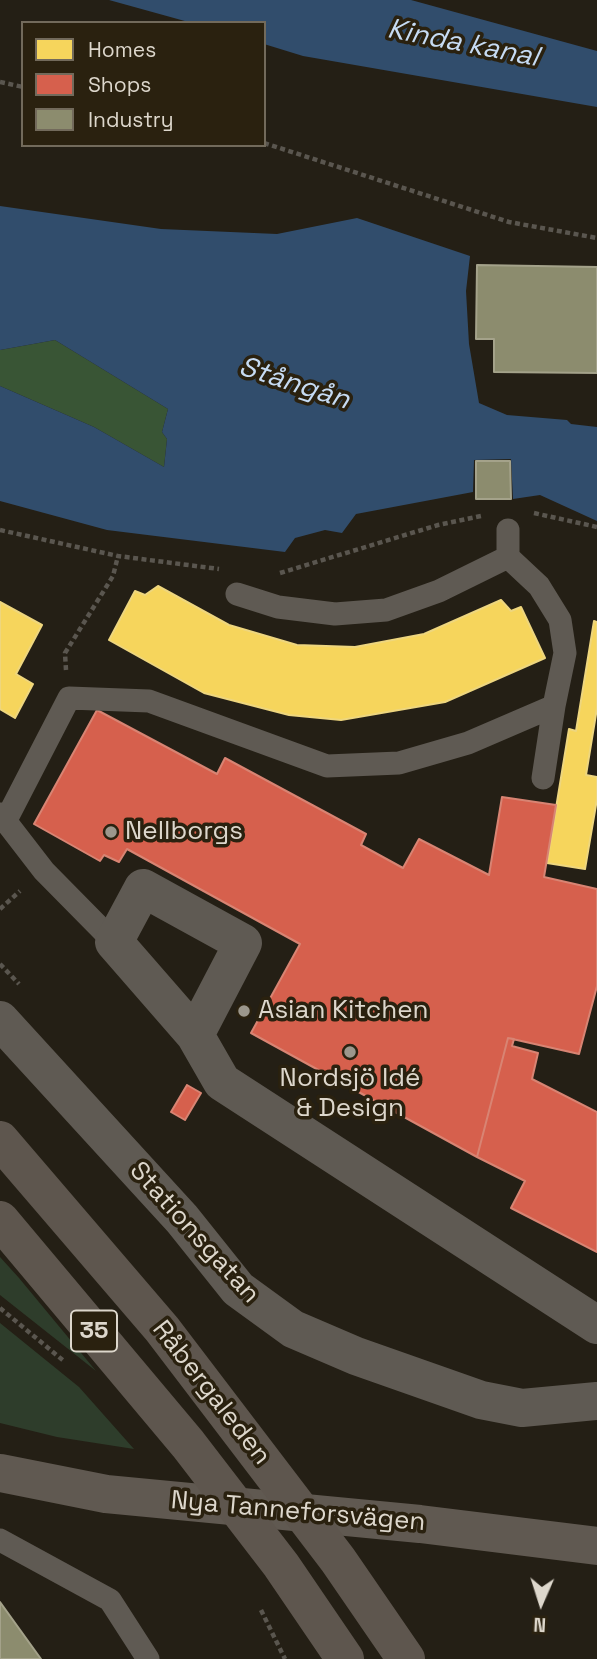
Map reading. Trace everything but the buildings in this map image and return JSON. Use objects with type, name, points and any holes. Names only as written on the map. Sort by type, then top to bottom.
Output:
[{"type":"main road","name":"Råbergaleden","points":[[0,1140],[153,1318],[338,1560],[406,1659]]},
{"type":"main road","name":"Råbergaleden","points":[[0,1220],[188,1444],[281,1565],[345,1659]]},
{"type":"main road","name":"Nya Tanneforsvägen","points":[[0,1473],[106,1494],[420,1524],[597,1546]]},
{"type":"street","points":[[195,1035],[243,943],[143,888],[114,942],[195,1035],[222,1082],[597,1325]]},
{"type":"street","name":"Stationsgatan","points":[[0,1020],[182,1219],[238,1289],[293,1329],[356,1356],[481,1400],[522,1408],[558,1407],[597,1401]]},
{"type":"lane","points":[[508,557],[515,521]]},
{"type":"lane","points":[[236,594],[278,607],[335,614],[386,610],[439,591],[508,557]]},
{"type":"lane","points":[[508,557],[540,586],[560,620],[565,653],[543,778]]},
{"type":"lane","points":[[114,942],[44,871],[3,817],[69,698],[149,701],[327,766],[399,764],[468,743],[554,706]]},
{"type":"lane","points":[[0,1540],[110,1600],[148,1659]]},
{"type":"path","points":[[0,82],[21,87]]},
{"type":"path","points":[[266,144],[509,222],[597,238]]},
{"type":"path","points":[[272,573],[282,573],[438,525],[487,515]]},
{"type":"path","points":[[515,521],[597,527]]},
{"type":"path","points":[[0,530],[118,556],[225,570]]},
{"type":"path","points":[[69,698],[65,653],[107,587],[118,556]]},
{"type":"path","points":[[0,964],[28,993]]},
{"type":"path","points":[[256,1601],[285,1659]]},
{"type":"green space","points":[[55,340],[168,409],[162,432],[167,439],[164,467],[94,427],[0,386],[0,350]]},
{"type":"green space","points":[[0,1257],[19,1278],[96,1371],[0,1295]]},
{"type":"green space","points":[[0,1323],[79,1387],[134,1449],[57,1437],[0,1423]]},
{"type":"water","name":"Kinda kanal","points":[[109,0],[411,0],[597,51],[597,107],[303,56],[266,45],[266,21],[185,21]]},
{"type":"water","name":"Stångån","points":[[0,206],[161,229],[277,234],[357,218],[470,256],[466,291],[469,344],[479,403],[507,415],[567,420],[571,424],[597,427],[597,521],[540,495],[513,499],[511,459],[474,460],[473,492],[356,514],[342,533],[325,530],[295,538],[285,552],[107,530],[0,501],[0,386],[94,427],[164,467],[167,439],[162,432],[168,409],[55,340],[0,350]]},
{"type":"place","name":"Nellborgs","points":[[111,832]]},
{"type":"place","name":"Asian Kitchen","points":[[244,1011]]},
{"type":"place","name":"Nordsjö Idé & Design","points":[[350,1052]]}]
